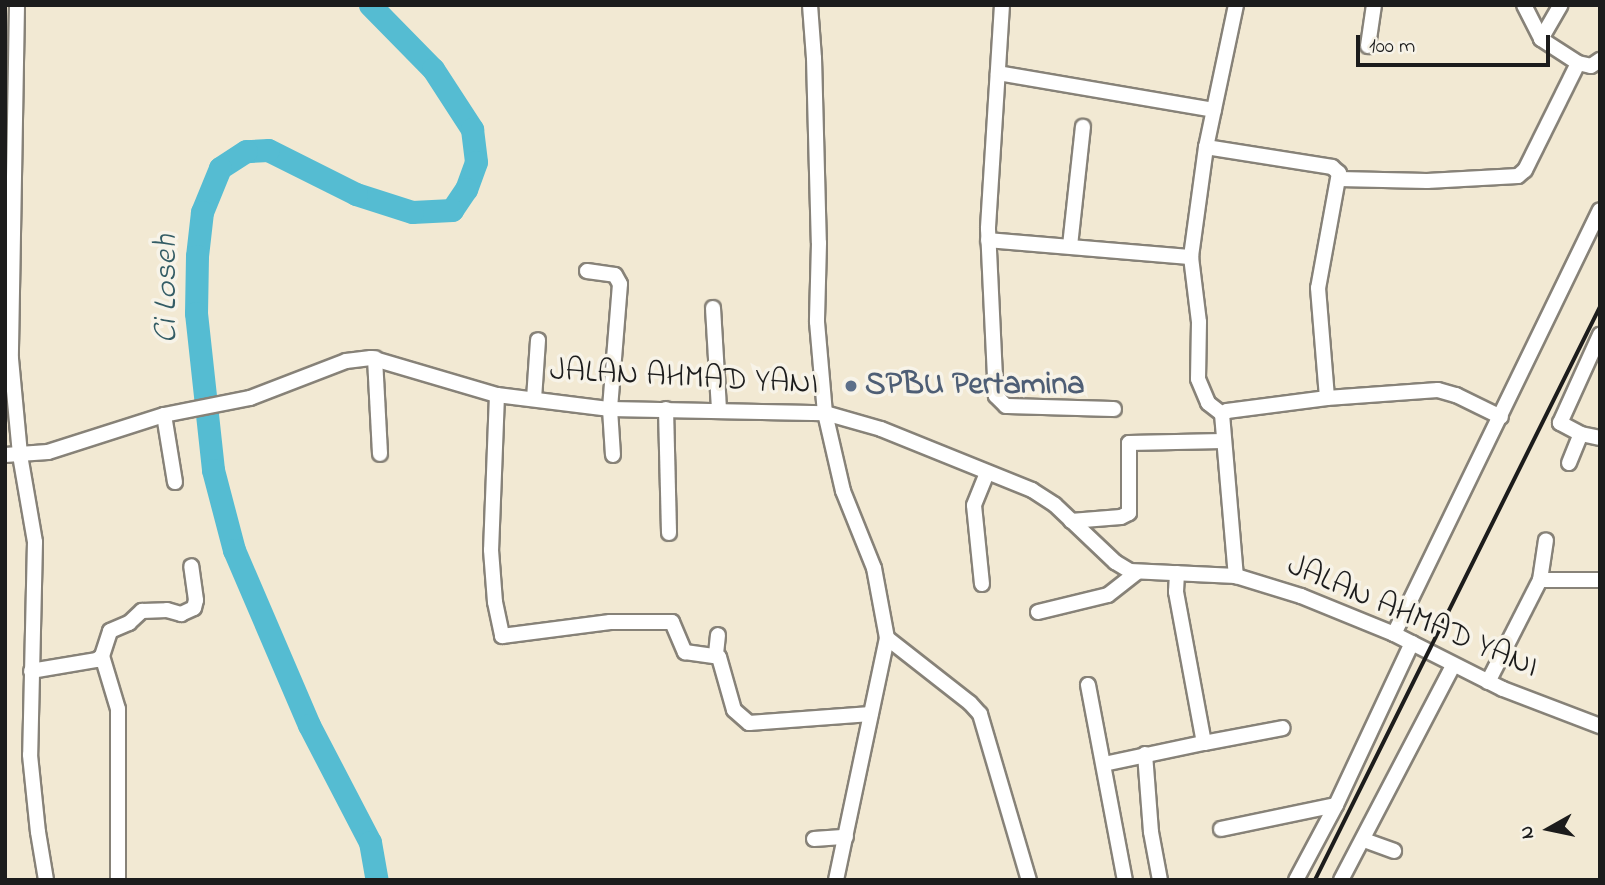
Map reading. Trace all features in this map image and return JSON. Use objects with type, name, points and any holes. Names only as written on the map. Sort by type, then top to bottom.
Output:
[{"type":"street","points":[[17,5],[11,34],[9,314],[12,455],[35,542],[30,755],[46,880]]},
{"type":"street","points":[[810,5],[819,243],[817,322],[825,413],[841,483],[874,568],[887,638],[836,880]]},
{"type":"street","points":[[1002,5],[988,240],[995,394],[999,402],[1010,406],[1114,409]]},
{"type":"street","points":[[1236,5],[1206,147],[1191,257],[1199,322],[1198,379],[1208,403],[1222,414],[1236,576]]},
{"type":"street","points":[[1368,47],[1374,5]]},
{"type":"street","points":[[1524,5],[1541,39],[1578,63],[1591,66],[1600,60]]},
{"type":"street","points":[[1541,39],[1561,5]]},
{"type":"street","points":[[1339,179],[1447,181],[1518,176],[1525,170],[1578,63]]},
{"type":"street","points":[[998,73],[1214,110]]},
{"type":"street","points":[[1070,246],[1083,128]]},
{"type":"street","points":[[1206,147],[1332,167],[1339,173],[1318,288],[1327,398]]},
{"type":"street","points":[[1394,634],[1600,210]]},
{"type":"street","points":[[988,240],[1191,257]]},
{"type":"street","points":[[587,271],[615,275],[620,284],[610,409],[613,455]]},
{"type":"street","points":[[713,308],[719,409]]},
{"type":"street","points":[[1600,335],[1560,423],[1581,435],[1600,438]]},
{"type":"street","points":[[534,399],[538,340]]},
{"type":"street","points":[[375,358],[380,454]]},
{"type":"street","name":"JALAN AHMAD YANI","points":[[12,455],[48,452],[164,415],[219,405],[271,391],[346,361],[375,358],[498,395],[610,409],[825,413],[872,425],[1032,490],[1071,521],[1115,562],[1136,572],[1236,576],[1301,596],[1394,634],[1488,682],[1600,726]]},
{"type":"street","points":[[1222,414],[1227,411],[1327,398],[1438,390],[1456,395],[1501,417]]},
{"type":"street","points":[[498,395],[491,550],[495,602],[502,636],[610,622],[669,621],[675,624],[685,652],[716,654]]},
{"type":"street","points":[[666,409],[669,533]]},
{"type":"street","points":[[164,415],[175,482]]},
{"type":"street","points":[[1569,463],[1581,435]]},
{"type":"street","points":[[1071,521],[1121,517],[1129,513],[1129,443],[1223,440]]},
{"type":"street","points":[[982,584],[975,505],[986,473]]},
{"type":"street","points":[[1488,682],[1540,580],[1546,540]]},
{"type":"street","points":[[32,671],[97,660],[102,656],[110,631],[129,624],[142,611],[167,610],[181,614],[194,608],[196,600],[191,566]]},
{"type":"street","points":[[1038,612],[1108,595],[1136,572]]},
{"type":"street","points":[[1177,573],[1177,592],[1204,743]]},
{"type":"street","points":[[1540,580],[1600,580]]},
{"type":"street","points":[[718,635],[716,654],[734,710],[749,723],[871,714]]},
{"type":"street","points":[[887,638],[970,703],[980,714],[1029,880]]},
{"type":"street","points":[[1294,879],[1336,805],[1412,643]]},
{"type":"street","points":[[102,656],[118,709],[118,880]]},
{"type":"street","points":[[1341,880],[1364,840],[1446,662]]},
{"type":"street","points":[[1088,685],[1125,880]]},
{"type":"street","points":[[1104,764],[1283,728]]},
{"type":"street","points":[[1145,754],[1151,832],[1160,880]]},
{"type":"street","points":[[1220,829],[1336,805]]},
{"type":"street","points":[[814,839],[846,837]]},
{"type":"street","points":[[1364,840],[1394,851]]},
{"type":"waterway","name":"Ci Loseh","points":[[370,5],[433,69],[472,129],[476,162],[466,189],[452,210],[412,212],[356,194],[268,150],[246,151],[220,168],[202,212],[197,256],[196,313],[213,470],[234,550],[309,725],[370,842],[377,880]]},
{"type":"railway","points":[[1315,880],[1600,307]]},
{"type":"place","name":"SPBU Pertamina","points":[[851,386]]}]
